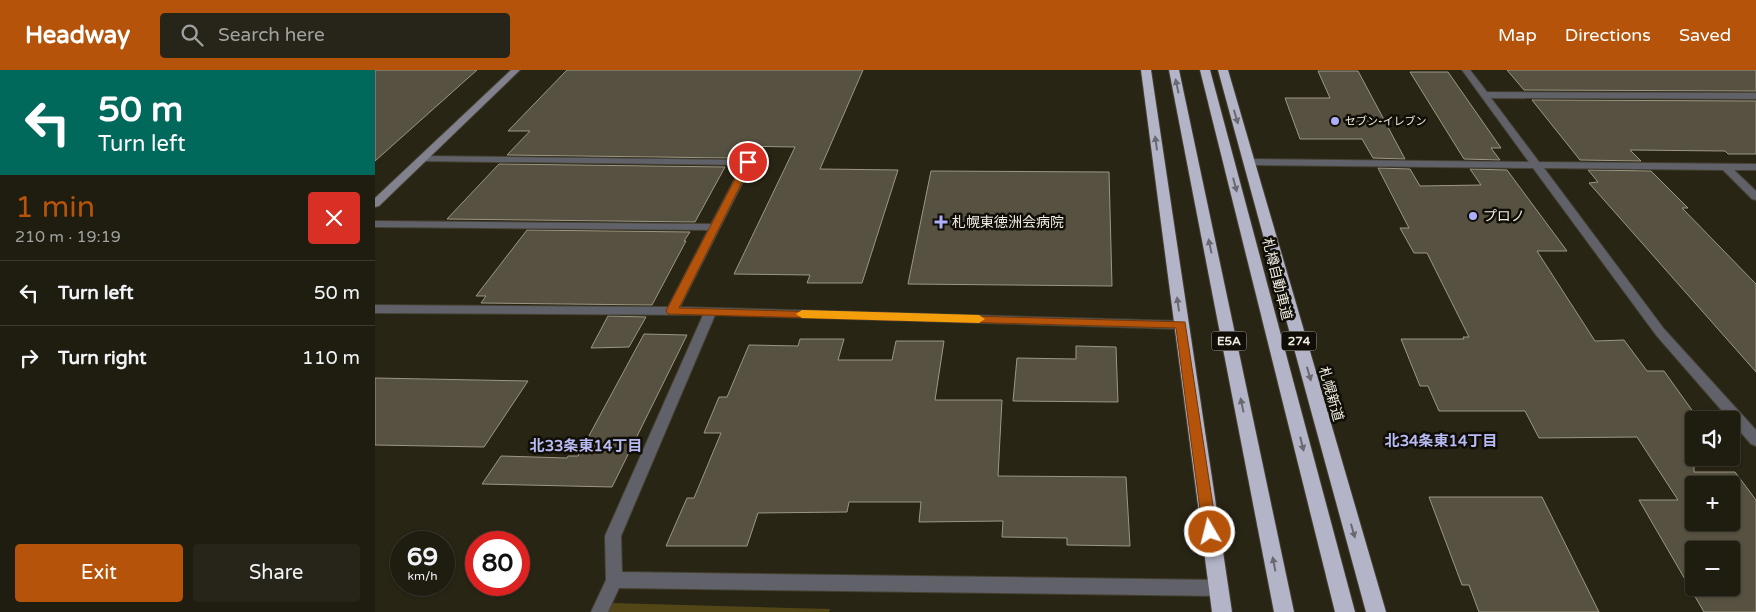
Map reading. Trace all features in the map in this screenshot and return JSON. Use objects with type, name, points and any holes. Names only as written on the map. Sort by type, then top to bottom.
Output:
[{"type":"highway","points":[[1146,70],[1222,612]]},
{"type":"highway","name":"E5A","points":[[1174,70],[1284,612]]},
{"type":"highway","name":"札樽自動車道","points":[[1205,70],[1345,612]]},
{"type":"highway","name":"札幌新道","points":[[1223,70],[1376,612]]},
{"type":"street","points":[[375,204],[516,70]]},
{"type":"street","points":[[1466,70],[1660,332],[1756,440]]},
{"type":"street","points":[[1485,95],[1756,96]]},
{"type":"street","points":[[422,159],[748,162],[672,311]]},
{"type":"street","points":[[1249,162],[1756,167]]},
{"type":"street","points":[[1726,167],[1756,197]]},
{"type":"street","points":[[375,224],[715,227]]},
{"type":"street","points":[[375,309],[672,311],[1181,324]]},
{"type":"street","points":[[599,612],[614,580],[613,536],[711,312]]},
{"type":"street","points":[[614,580],[1218,588]]},
{"type":"shaded area","points":[[612,603],[830,609],[829,612],[608,612]]},
{"type":"building","points":[[375,70],[477,70],[375,161]]},
{"type":"building","points":[[567,70],[863,70],[820,169],[898,170],[862,283],[807,283],[810,275],[734,274],[795,147],[736,146],[729,158],[507,155],[530,131],[508,131]]},
{"type":"building","points":[[1507,70],[1756,70],[1756,91],[1524,90]]},
{"type":"building","points":[[1318,71],[1358,71],[1405,159],[1373,158],[1362,139],[1300,139],[1285,98],[1330,98]]},
{"type":"building","points":[[1410,72],[1448,72],[1501,148],[1491,148],[1500,160],[1464,159]]},
{"type":"building","points":[[1532,100],[1756,101],[1756,154],[1728,154],[1725,151],[1630,150],[1641,161],[1580,160]]},
{"type":"building","points":[[499,164],[725,167],[695,222],[447,219]]},
{"type":"building","points":[[1378,168],[1410,169],[1420,186],[1481,185],[1470,169],[1507,170],[1567,251],[1537,251],[1595,341],[1624,340],[1647,371],[1664,371],[1693,411],[1685,411],[1685,466],[1694,466],[1694,472],[1735,472],[1738,476],[1685,476],[1685,531],[1740,531],[1740,479],[1756,500],[1756,612],[1704,612],[1695,596],[1740,596],[1740,541],[1685,541],[1685,579],[1639,500],[1678,500],[1637,437],[1539,438],[1525,411],[1439,411],[1428,386],[1420,386],[1401,339],[1464,339],[1463,337],[1469,337],[1427,253],[1414,253],[1400,228],[1409,228]]},
{"type":"building","points":[[1588,170],[1651,171],[1688,208],[1682,208],[1756,284],[1756,372],[1589,183],[1598,182]]},
{"type":"building","points":[[931,171],[1109,172],[1112,286],[908,284]]},
{"type":"building","points":[[527,230],[690,232],[652,305],[481,303],[486,296],[476,296]]},
{"type":"building","points":[[608,316],[646,317],[629,347],[591,348]]},
{"type":"building","points":[[644,334],[687,335],[612,487],[482,484],[501,456],[567,458],[568,456],[578,456]]},
{"type":"building","points":[[800,339],[844,339],[838,360],[892,360],[896,341],[944,341],[935,400],[1002,400],[998,476],[1126,477],[1130,546],[1067,545],[1067,538],[1002,537],[1003,521],[919,522],[921,502],[849,502],[847,512],[758,513],[747,546],[666,546],[687,498],[694,498],[721,433],[704,433],[719,397],[727,397],[749,345],[798,346]]},
{"type":"building","points":[[1076,346],[1116,347],[1118,402],[1013,401],[1017,358],[1076,359]]},
{"type":"building","points":[[375,378],[528,381],[484,447],[375,445]]},
{"type":"building","points":[[1429,497],[1542,497],[1599,612],[1479,612],[1469,585],[1462,585]]},
{"type":"slow traffic","points":[[802,314],[979,319]]},
{"type":"place","name":"セブン-イレブン","points":[[1335,121]]},
{"type":"place","name":"プロノ","points":[[1473,216]]},
{"type":"place","name":"札幌東徳洲会病院","points":[[941,222]]},
{"type":"district","name":"北34条東14丁目","points":[[1441,441]]},
{"type":"district","name":"北33条東14丁目","points":[[586,446]]},
{"type":"route","points":[[748,162],[672,311],[1181,324],[1210,532]]}]
